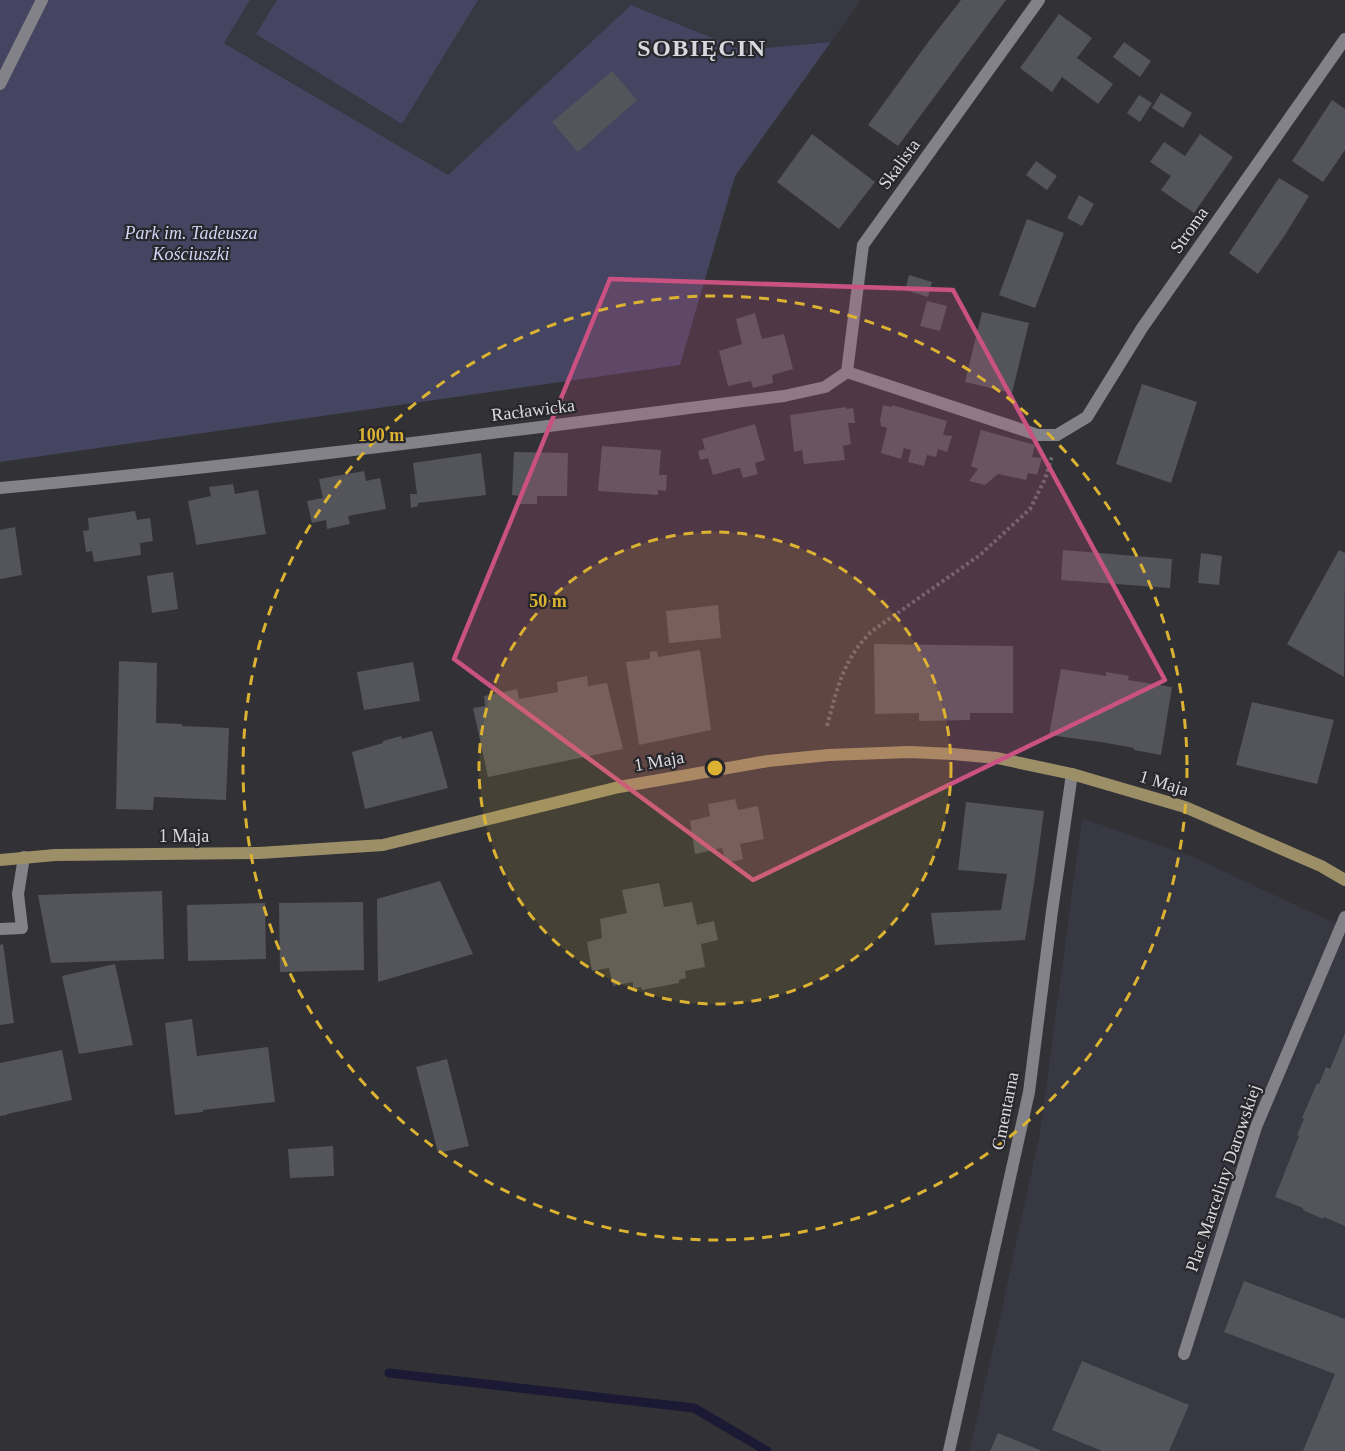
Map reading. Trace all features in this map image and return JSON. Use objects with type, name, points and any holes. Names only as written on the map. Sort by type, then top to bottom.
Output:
[{"type":"street","points":[[0,84],[42,0]]},
{"type":"street","name":"Skalista","points":[[847,372],[863,245],[1039,0]]},
{"type":"street","name":"Stroma","points":[[847,372],[1038,435],[1057,435],[1087,417],[1142,328],[1345,39]]},
{"type":"street","name":"Racławicka","points":[[0,488],[93,480],[460,437],[784,396],[825,387],[847,372]]},
{"type":"street","name":"1 Maja","points":[[0,860],[55,855],[259,853],[383,845],[619,787],[768,761],[829,755],[909,752],[997,758],[1072,774],[1185,807],[1321,866],[1345,880]]},
{"type":"street","name":"Cmentarna","points":[[949,1451],[1029,1092],[1072,774]]},
{"type":"street","points":[[0,929],[22,928],[18,894],[24,857]]},
{"type":"street","name":"Plac Marceliny Darowskiej","points":[[1184,1354],[1256,1126],[1345,917]]},
{"type":"path","points":[[827,726],[840,678],[863,640],[872,631],[980,555],[1030,509],[1045,479],[1052,455]]},
{"type":"highlighted area","points":[[610,279],[953,290],[1165,680],[753,880],[454,659]]},
{"type":"shaded area","points":[[250,0],[861,0],[831,42],[742,50],[631,5],[448,175],[224,42]]},
{"type":"shaded area","points":[[1082,818],[1193,857],[1345,928],[1345,1451],[969,1451],[1040,1133]]},
{"type":"green space","name":"Park im. Tadeusza Kościuszki","points":[[0,0],[250,0],[224,43],[448,175],[631,5],[742,50],[831,42],[735,176],[680,365],[0,462]]},
{"type":"green space","points":[[277,0],[478,0],[402,124],[256,34]]},
{"type":"building","points":[[961,0],[1006,0],[898,146],[868,125]]},
{"type":"building","points":[[1059,14],[1092,38],[1077,58],[1113,84],[1098,104],[1062,77],[1052,92],[1020,68]]},
{"type":"building","points":[[1124,42],[1151,61],[1140,77],[1113,57]]},
{"type":"building","points":[[612,71],[637,100],[578,152],[552,122]]},
{"type":"building","points":[[1161,93],[1192,113],[1183,128],[1152,108]]},
{"type":"building","points":[[1139,95],[1152,103],[1140,122],[1127,113]]},
{"type":"building","points":[[1332,100],[1345,109],[1345,150],[1323,182],[1292,161]]},
{"type":"building","points":[[812,134],[875,182],[839,229],[777,182]]},
{"type":"building","points":[[1200,134],[1233,157],[1194,213],[1161,190],[1171,176],[1150,162],[1164,142],[1185,156]]},
{"type":"building","points":[[1036,161],[1057,176],[1047,190],[1026,175]]},
{"type":"building","points":[[1279,178],[1309,196],[1258,274],[1229,253]]},
{"type":"building","points":[[1079,195],[1094,204],[1082,226],[1067,218]]},
{"type":"building","points":[[1027,219],[1064,233],[1035,308],[999,295]]},
{"type":"building","points":[[909,275],[932,282],[928,297],[905,290]]},
{"type":"building","points":[[927,301],[947,306],[940,331],[920,326]]},
{"type":"building","points":[[982,312],[1029,323],[1012,393],[965,382]]},
{"type":"building","points":[[755,313],[762,339],[784,334],[793,369],[772,375],[773,383],[753,388],[751,381],[728,386],[719,351],[742,344],[736,319]]},
{"type":"building","points":[[1142,384],[1197,402],[1171,483],[1116,464]]},
{"type":"building","points":[[883,405],[892,407],[892,405],[947,421],[943,435],[952,436],[947,452],[938,449],[936,457],[927,455],[924,466],[908,462],[911,450],[904,448],[901,459],[881,453],[887,428],[881,426]]},
{"type":"building","points":[[846,407],[847,409],[853,408],[855,423],[848,423],[851,444],[843,446],[845,460],[804,464],[802,450],[794,452],[790,415]]},
{"type":"building","points":[[755,424],[765,460],[755,463],[758,474],[743,478],[738,468],[713,475],[708,458],[700,460],[698,451],[705,449],[702,439]]},
{"type":"building","points":[[981,430],[1035,445],[1032,457],[1042,458],[1037,475],[1028,473],[1026,480],[998,474],[985,485],[969,481],[978,469],[971,466]]},
{"type":"building","points":[[602,446],[661,450],[659,475],[667,475],[666,491],[658,490],[658,495],[598,491]]},
{"type":"building","points":[[514,452],[568,453],[567,496],[537,496],[537,504],[520,504],[520,496],[512,495]]},
{"type":"building","points":[[481,453],[486,495],[418,503],[418,506],[411,508],[410,494],[417,494],[413,463]]},
{"type":"building","points":[[364,471],[366,481],[380,478],[386,509],[348,516],[350,524],[327,529],[326,520],[312,523],[307,501],[323,498],[319,479]]},
{"type":"building","points":[[233,484],[235,494],[258,490],[266,534],[196,545],[188,501],[211,496],[209,487]]},
{"type":"building","points":[[135,511],[137,520],[150,518],[153,541],[140,543],[141,555],[94,562],[92,551],[86,552],[83,531],[89,530],[88,518]]},
{"type":"building","points":[[15,527],[22,575],[0,579],[0,530]]},
{"type":"building","points":[[1063,550],[1172,559],[1170,588],[1061,580]]},
{"type":"building","points":[[1339,550],[1345,553],[1344,677],[1287,644]]},
{"type":"building","points":[[1201,553],[1222,556],[1219,585],[1198,583]]},
{"type":"building","points":[[173,572],[178,609],[152,613],[147,576]]},
{"type":"building","points":[[718,605],[721,638],[669,643],[666,611]]},
{"type":"building","points":[[874,644],[1013,646],[1013,713],[970,713],[970,720],[919,721],[919,713],[875,714]]},
{"type":"building","points":[[700,650],[711,730],[639,745],[626,662],[650,659],[650,652],[657,651],[658,657]]},
{"type":"building","points":[[119,661],[157,663],[156,723],[229,728],[226,800],[154,797],[153,810],[116,809]]},
{"type":"building","points":[[413,662],[420,701],[364,710],[357,672]]},
{"type":"building","points":[[1061,669],[1106,676],[1106,672],[1129,676],[1128,680],[1172,687],[1161,755],[1101,742],[1049,735]]},
{"type":"building","points":[[587,676],[588,686],[607,683],[623,749],[488,777],[473,708],[485,706],[484,696],[517,689],[519,699],[558,692],[557,682]]},
{"type":"building","points":[[1252,702],[1334,720],[1317,784],[1236,765]]},
{"type":"building","points":[[432,731],[448,788],[365,809],[352,752],[401,736],[402,739]]},
{"type":"building","points":[[735,799],[738,810],[758,806],[764,839],[740,844],[743,859],[726,863],[722,848],[695,854],[690,821],[710,816],[708,804]]},
{"type":"building","points":[[966,802],[1044,811],[1025,940],[935,945],[931,913],[1001,910],[1007,874],[958,870]]},
{"type":"building","points":[[440,881],[473,954],[378,982],[377,899]]},
{"type":"building","points":[[659,883],[664,907],[692,902],[697,925],[714,921],[718,940],[701,944],[705,967],[685,971],[686,978],[679,980],[679,983],[642,990],[641,987],[633,988],[633,982],[613,986],[609,968],[592,971],[587,942],[602,938],[600,919],[627,913],[622,890]]},
{"type":"building","points":[[162,891],[164,959],[51,963],[38,895]]},
{"type":"building","points":[[363,902],[364,970],[280,972],[279,903]]},
{"type":"building","points":[[265,903],[266,959],[188,961],[187,905]]},
{"type":"building","points":[[3,944],[14,1023],[0,1025],[0,945]]},
{"type":"building","points":[[115,964],[133,1045],[79,1054],[62,976]]},
{"type":"building","points":[[192,1019],[197,1056],[268,1047],[275,1102],[175,1115],[165,1023]]},
{"type":"building","points":[[1345,1033],[1345,1226],[1324,1217],[1323,1219],[1275,1197],[1299,1136],[1297,1135],[1304,1119],[1302,1118],[1326,1067],[1330,1069]]},
{"type":"building","points":[[62,1050],[72,1100],[0,1116],[0,1063]]},
{"type":"building","points":[[447,1059],[469,1146],[438,1153],[416,1067]]},
{"type":"building","points":[[333,1146],[334,1176],[290,1178],[288,1149]]},
{"type":"building","points":[[1244,1281],[1345,1319],[1345,1451],[1303,1451],[1335,1374],[1224,1332]]},
{"type":"building","points":[[1082,1361],[1189,1405],[1169,1451],[1102,1451],[1052,1430]]},
{"type":"building","points":[[998,1433],[1042,1451],[990,1451]]},
{"type":"waterway","points":[[389,1373],[694,1408],[767,1451]]},
{"type":"district","name":"SOBIĘCIN","points":[[702,48]]}]
